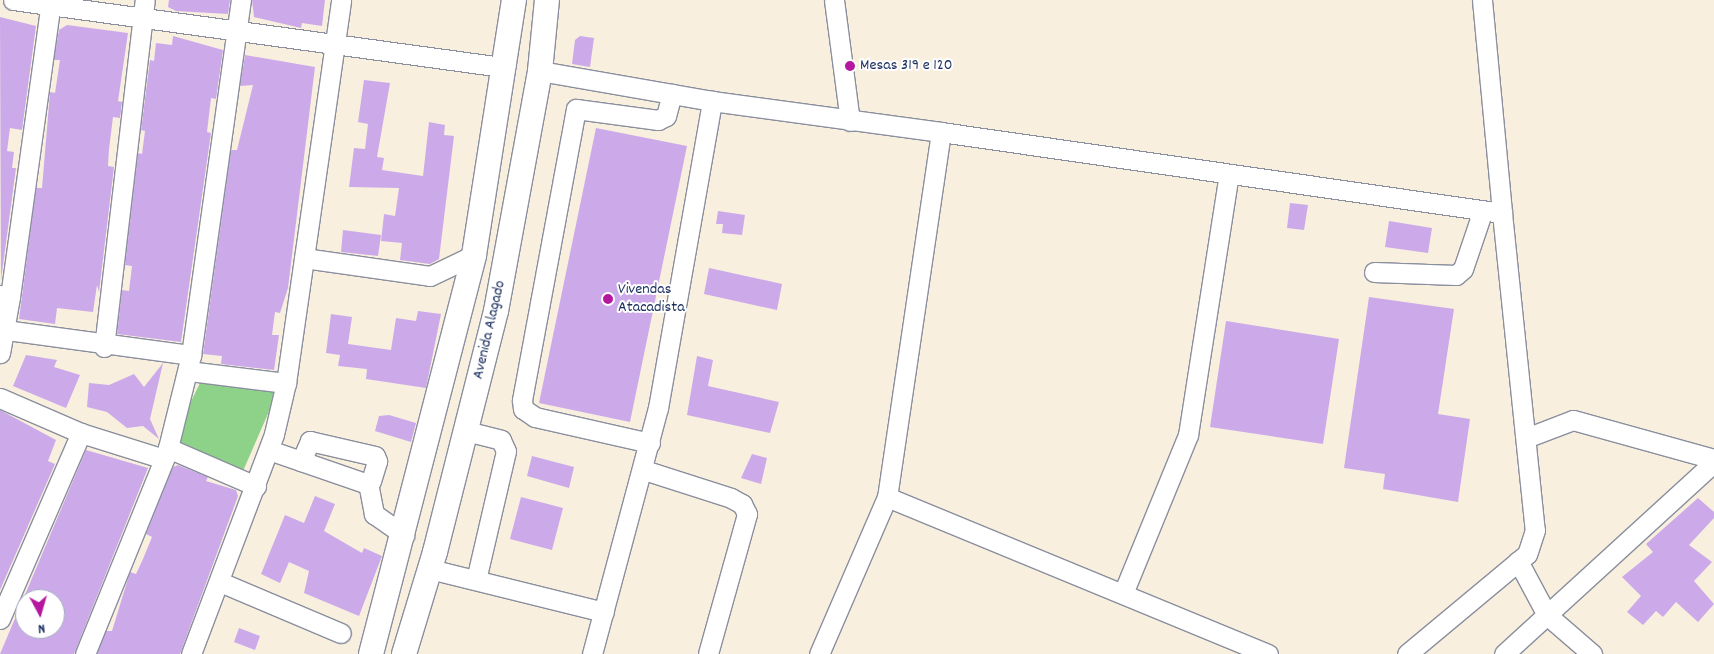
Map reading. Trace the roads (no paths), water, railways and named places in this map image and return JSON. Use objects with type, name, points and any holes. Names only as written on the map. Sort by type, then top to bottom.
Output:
[{"type":"main road","name":"Avenida Alagado","points":[[371,654],[404,534],[474,255],[514,0]]},
{"type":"main road","name":"Avenida Alagado","points":[[404,654],[430,569],[496,310],[540,71],[547,0]]},
{"type":"street","points":[[13,0],[144,9],[237,31],[505,67]]},
{"type":"street","points":[[85,654],[166,454],[190,363],[241,0]]},
{"type":"street","points":[[191,654],[269,450],[286,383],[341,0]]},
{"type":"street","points":[[834,0],[850,121]]},
{"type":"street","points":[[1407,654],[1527,554],[1535,530],[1482,0]]},
{"type":"street","points":[[0,353],[6,330],[5,296],[50,3]]},
{"type":"street","points":[[104,346],[144,9]]},
{"type":"street","points":[[540,71],[712,101],[1502,213]]},
{"type":"street","points":[[582,79],[523,409],[535,417],[650,443]]},
{"type":"street","points":[[576,109],[658,120],[666,116],[672,94]]},
{"type":"street","points":[[592,654],[650,443],[712,101]]},
{"type":"street","points":[[819,654],[887,497],[941,132]]},
{"type":"street","points":[[1124,591],[1188,435],[1229,174]]},
{"type":"street","points":[[1374,272],[1456,275],[1463,269],[1483,210]]},
{"type":"street","points":[[304,258],[430,276],[474,255]]},
{"type":"street","points":[[6,330],[104,346],[286,383]]},
{"type":"street","points":[[0,398],[81,433],[166,454],[256,486]]},
{"type":"street","points":[[1526,438],[1574,420],[1714,460]]},
{"type":"street","points":[[466,431],[501,440],[506,451],[476,580]]},
{"type":"street","points":[[0,619],[81,433]]},
{"type":"street","points":[[301,461],[310,441],[375,456],[368,483],[374,514],[404,534]]},
{"type":"street","points":[[269,450],[368,483]]},
{"type":"street","points":[[1504,654],[1714,460]]},
{"type":"street","points":[[644,470],[731,498],[747,514],[708,654]]},
{"type":"street","points":[[887,497],[1124,591],[1268,654]]},
{"type":"street","points":[[1518,561],[1547,615],[1592,654]]},
{"type":"street","points":[[430,569],[604,612]]},
{"type":"street","points":[[220,582],[341,633]]},
{"type":"place","name":"Mesas 319 e 120","points":[[850,66]]},
{"type":"place","name":"Vivendas Atacadista","points":[[608,299]]}]
